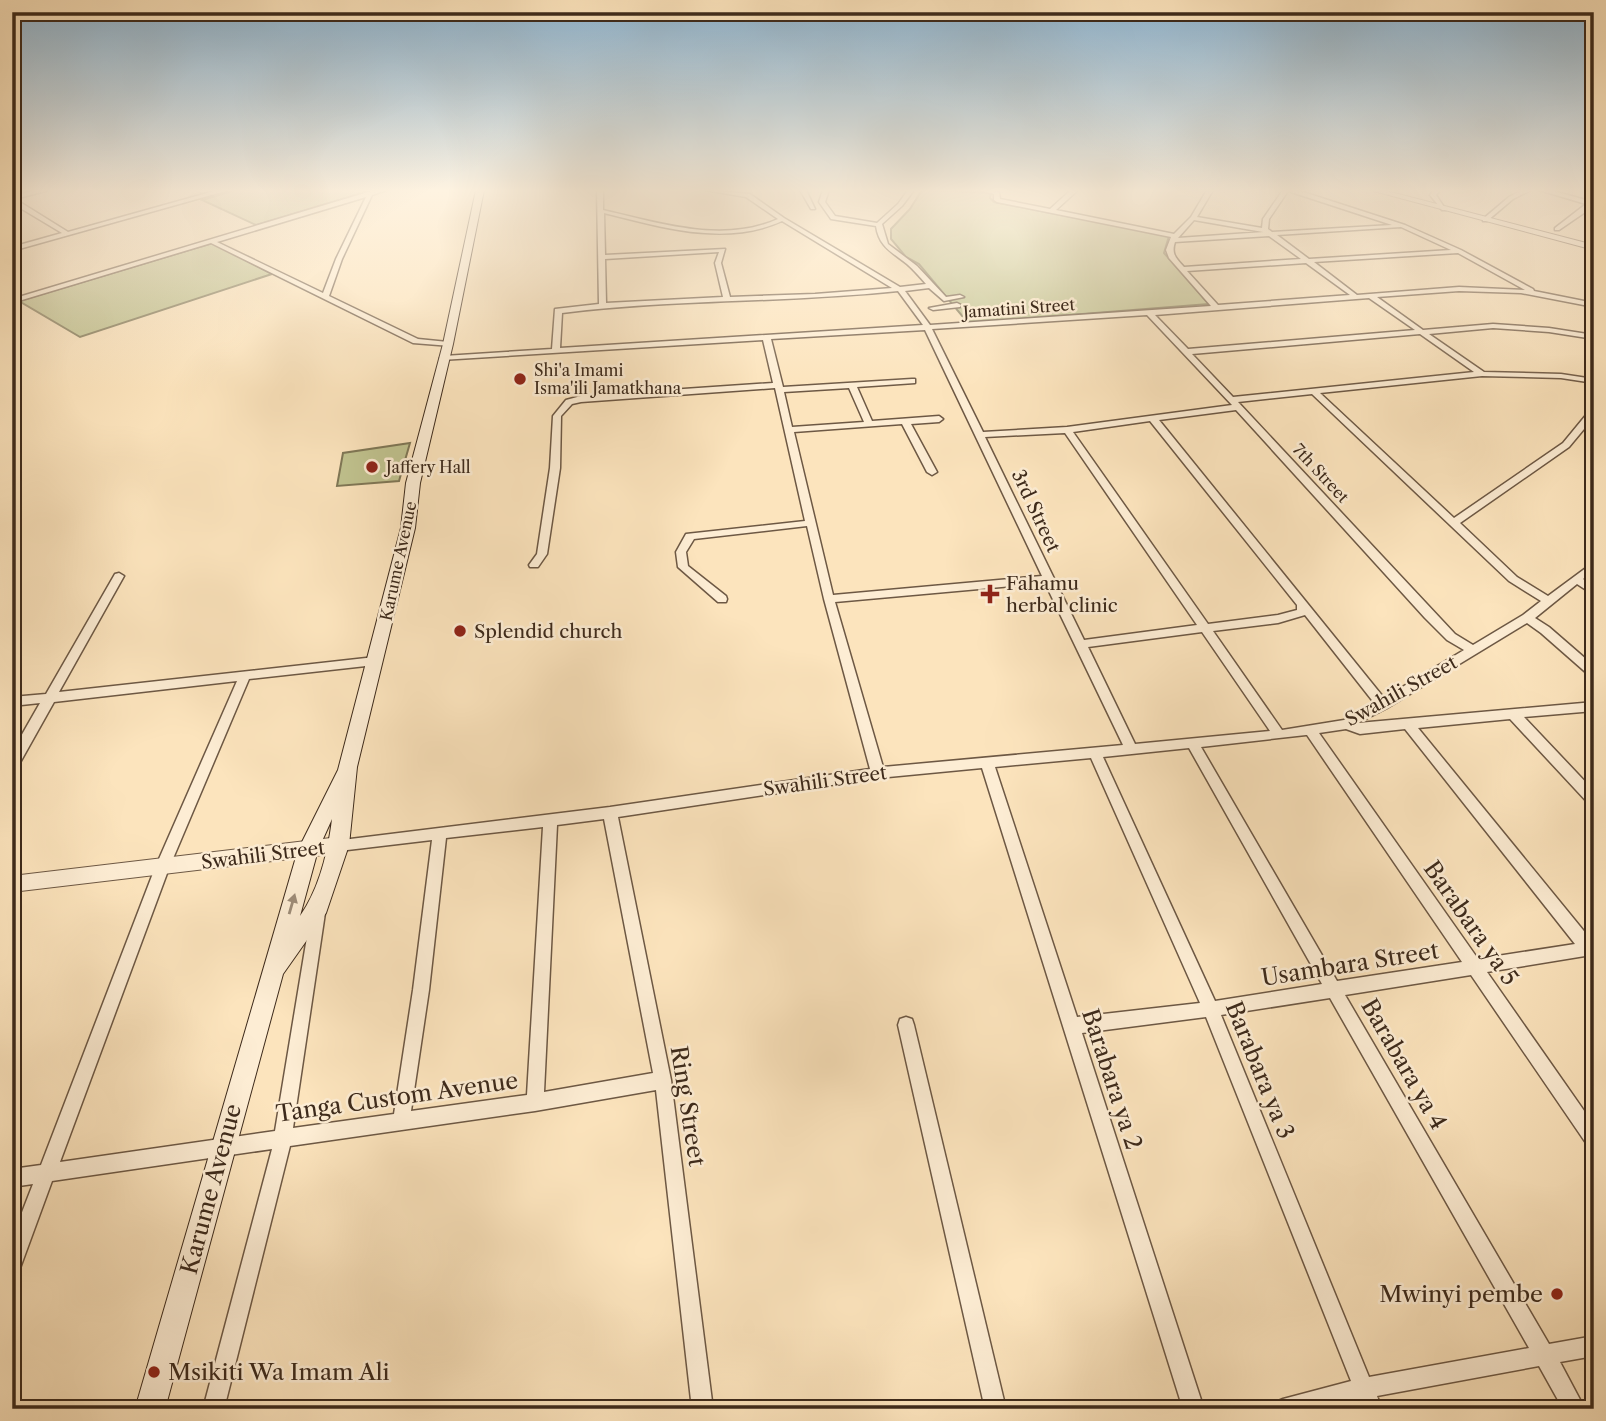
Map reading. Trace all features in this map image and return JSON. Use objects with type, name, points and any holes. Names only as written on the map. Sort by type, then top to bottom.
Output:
[{"type":"main road","name":"Karume Avenue","points":[[273,970],[319,906],[339,845],[348,767],[408,528],[413,483],[466,256]]},
{"type":"main road","name":"Karume Avenue","points":[[150,1409],[308,850],[318,822],[348,767]]},
{"type":"street","points":[[12,301],[164,256]]},
{"type":"street","name":"Jamatini Street","points":[[241,256],[326,295],[416,341],[446,351],[556,350],[766,338],[1459,289],[1536,293],[1594,305]]},
{"type":"street","points":[[326,295],[341,256]]},
{"type":"street","points":[[603,307],[603,257],[615,256]]},
{"type":"street","points":[[721,256],[718,263],[727,299]]},
{"type":"street","points":[[844,256],[899,289]]},
{"type":"street","points":[[899,256],[912,264],[944,299],[961,301],[933,308]]},
{"type":"street","points":[[1171,256],[1215,306]]},
{"type":"street","points":[[1299,256],[1354,295]]},
{"type":"street","points":[[1183,269],[1377,256]]},
{"type":"street","points":[[1469,256],[1536,293]]},
{"type":"street","points":[[556,350],[558,311],[727,299],[835,295],[931,286]]},
{"type":"street","name":"3rd Street","points":[[899,289],[927,326],[982,435],[1131,749]]},
{"type":"street","points":[[1369,295],[1482,374]]},
{"type":"street","name":"7th Street","points":[[1149,313],[1429,615],[1451,637],[1474,650]]},
{"type":"street","points":[[1185,352],[1493,326],[1594,337]]},
{"type":"street","points":[[766,338],[829,598],[878,773]]},
{"type":"street","points":[[982,435],[1068,430],[1153,419],[1235,403],[1482,374],[1561,376],[1594,381]]},
{"type":"street","points":[[534,565],[542,554],[555,468],[557,416],[569,402],[601,397],[912,381]]},
{"type":"street","points":[[852,386],[869,424]]},
{"type":"street","points":[[1315,393],[1514,579],[1548,601]]},
{"type":"street","points":[[1454,523],[1566,445],[1594,411]]},
{"type":"street","points":[[788,430],[939,419]]},
{"type":"street","points":[[1153,419],[1383,705]]},
{"type":"street","points":[[905,421],[932,472]]},
{"type":"street","points":[[1068,430],[1279,735]]},
{"type":"street","points":[[722,599],[683,567],[681,552],[690,536],[810,523]]},
{"type":"street","name":"Swahili Street","points":[[13,886],[550,821],[878,773],[1311,732],[1346,724],[1383,705],[1527,618],[1594,565]]},
{"type":"street","points":[[12,764],[119,576]]},
{"type":"street","points":[[829,598],[1049,579]]},
{"type":"street","points":[[1577,579],[1594,592]]},
{"type":"street","points":[[1081,644],[1278,620],[1302,612],[1302,605]]},
{"type":"street","points":[[1527,618],[1545,630],[1594,673]]},
{"type":"street","points":[[12,702],[375,661]]},
{"type":"street","points":[[12,1264],[162,868],[245,676]]},
{"type":"street","points":[[1346,724],[1360,729],[1594,706]]},
{"type":"street","points":[[1511,713],[1594,800]]},
{"type":"street","points":[[1408,724],[1592,950]]},
{"type":"street","name":"Barabara ya 5","points":[[1311,732],[1594,1140]]},
{"type":"street","name":"Barabara ya 4","points":[[1192,743],[1575,1409]]},
{"type":"street","name":"Barabara ya 3","points":[[1095,753],[1211,1009],[1373,1409]]},
{"type":"street","name":"Barabara ya 2","points":[[987,763],[1194,1409]]},
{"type":"street","name":"Ring Street","points":[[610,813],[663,1080],[703,1409]]},
{"type":"street","points":[[535,1102],[550,821]]},
{"type":"street","points":[[401,1122],[421,990],[439,835]]},
{"type":"street","points":[[213,1409],[284,1139],[319,906]]},
{"type":"street","name":"Usambara Street","points":[[1071,1026],[1211,1009],[1592,950]]},
{"type":"street","points":[[906,1025],[996,1409]]},
{"type":"street","name":"Tanga Custom Avenue","points":[[12,1178],[535,1102],[663,1080]]},
{"type":"street","points":[[1283,1409],[1364,1388],[1594,1346]]},
{"type":"green space","points":[[168,256],[238,256],[272,274],[80,337],[19,301]]},
{"type":"green space","points":[[1167,256],[1209,304],[968,323],[919,264],[906,257]]},
{"type":"green space","name":"Jaffery Hall","points":[[410,443],[399,481],[337,486],[343,453]]},
{"type":"place","name":"Shi'a Imami Isma'ili Jamatkhana","points":[[520,379]]},
{"type":"place","name":"Jaffery Hall","points":[[372,467]]},
{"type":"place","name":"Fahamu herbal clinic","points":[[990,594]]},
{"type":"place","name":"Splendid church","points":[[460,631]]},
{"type":"place","name":"Mwinyi pembe","points":[[1557,1294]]},
{"type":"place","name":"Msikiti Wa Imam Ali","points":[[154,1372]]}]
